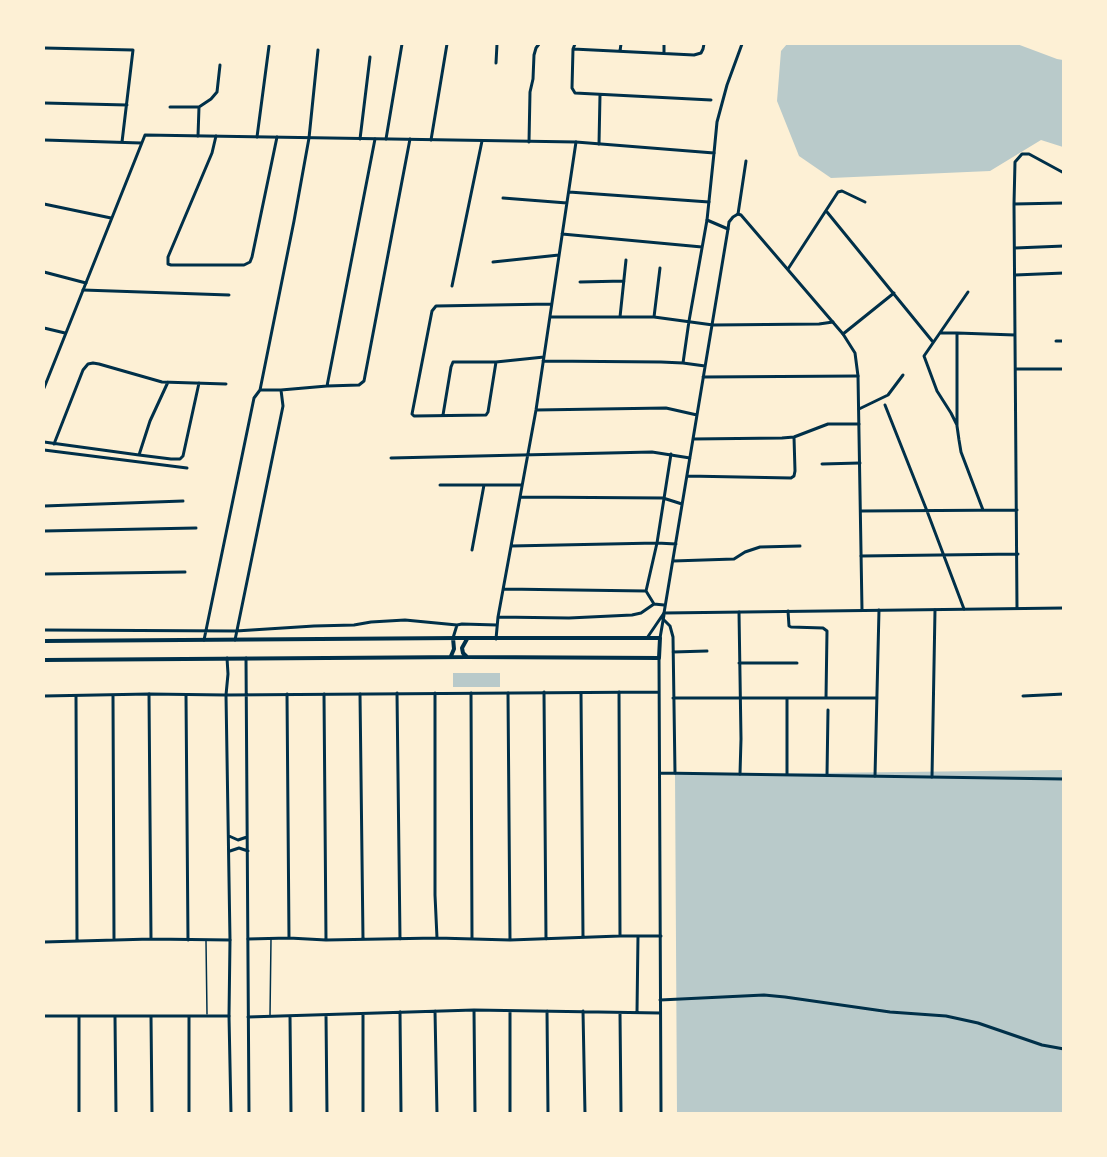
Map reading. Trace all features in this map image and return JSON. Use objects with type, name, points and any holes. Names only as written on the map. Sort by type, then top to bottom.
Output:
[{"type":"main road","points":[[450,657],[454,649],[453,638]]},
{"type":"main road","points":[[466,657],[462,648],[468,638]]},
{"type":"main road","points":[[44,641],[660,638],[659,658],[44,660]]},
{"type":"street","points":[[386,139],[402,44]]},
{"type":"street","points":[[431,140],[447,44]]},
{"type":"street","points":[[496,63],[497,44]]},
{"type":"street","points":[[529,141],[530,92],[534,55],[539,44]]},
{"type":"street","points":[[575,44],[572,90],[577,94],[711,100]]},
{"type":"street","points":[[620,51],[621,44]]},
{"type":"street","points":[[664,44],[664,53]]},
{"type":"street","points":[[573,50],[694,55],[699,54],[704,44]]},
{"type":"street","points":[[683,363],[707,220],[717,122],[727,84],[742,44]]},
{"type":"street","points":[[257,137],[269,46]]},
{"type":"street","points":[[44,48],[134,51],[122,142]]},
{"type":"street","points":[[204,640],[254,398],[260,390],[294,221],[309,138],[318,50]]},
{"type":"street","points":[[360,139],[370,57]]},
{"type":"street","points":[[170,107],[199,107],[211,99],[217,92],[220,65]]},
{"type":"street","points":[[599,144],[600,95]]},
{"type":"street","points":[[44,103],[127,105]]},
{"type":"street","points":[[198,136],[199,107]]},
{"type":"street","points":[[44,387],[145,135],[576,142],[714,153]]},
{"type":"street","points":[[216,136],[212,153],[168,257],[167,261],[171,265],[244,265],[250,262],[277,137]]},
{"type":"street","points":[[327,386],[375,139]]},
{"type":"street","points":[[44,140],[141,143]]},
{"type":"street","points":[[260,390],[359,386],[364,381],[410,140]]},
{"type":"street","points":[[452,286],[482,141]]},
{"type":"street","points":[[496,639],[498,617],[536,410],[576,142]]},
{"type":"street","points":[[1017,608],[1015,164],[1019,156],[1025,153],[1064,173]]},
{"type":"street","points":[[746,162],[740,215],[833,322],[855,353],[859,409],[862,610]]},
{"type":"street","points":[[788,269],[838,192],[842,191],[865,202]]},
{"type":"street","points":[[568,192],[709,202]]},
{"type":"street","points":[[503,198],[567,203]]},
{"type":"street","points":[[1014,204],[1064,203]]},
{"type":"street","points":[[44,204],[111,219]]},
{"type":"street","points":[[827,212],[933,342]]},
{"type":"street","points":[[660,638],[729,222],[733,217],[740,215]]},
{"type":"street","points":[[707,220],[728,229]]},
{"type":"street","points":[[562,234],[702,247]]},
{"type":"street","points":[[1015,248],[1064,246]]},
{"type":"street","points":[[493,262],[559,255]]},
{"type":"street","points":[[620,317],[626,260]]},
{"type":"street","points":[[654,317],[660,268]]},
{"type":"street","points":[[44,272],[86,283]]},
{"type":"street","points":[[1015,275],[1064,273]]},
{"type":"street","points":[[580,282],[624,281]]},
{"type":"street","points":[[83,290],[228,295]]},
{"type":"street","points":[[957,426],[937,391],[924,358],[968,292]]},
{"type":"street","points":[[843,334],[894,293]]},
{"type":"street","points":[[496,362],[486,415],[414,416],[412,414],[434,308],[552,304]]},
{"type":"street","points":[[550,317],[654,317],[712,325],[833,322]]},
{"type":"street","points":[[44,328],[65,333]]},
{"type":"street","points":[[940,333],[1016,335]]},
{"type":"street","points":[[957,333],[957,426],[961,452],[983,510]]},
{"type":"street","points":[[1056,341],[1064,341]]},
{"type":"street","points":[[443,416],[452,364],[456,362],[543,359],[683,363],[705,366]]},
{"type":"street","points":[[54,444],[83,370],[88,364],[99,364],[152,380],[226,384]]},
{"type":"street","points":[[1016,369],[1064,369]]},
{"type":"street","points":[[859,409],[888,394],[903,375]]},
{"type":"street","points":[[703,377],[858,376]]},
{"type":"street","points":[[139,455],[150,421],[168,382]]},
{"type":"street","points":[[44,442],[180,459],[200,383]]},
{"type":"street","points":[[235,640],[283,406],[281,390]]},
{"type":"street","points":[[885,405],[964,609]]},
{"type":"street","points":[[536,410],[666,408],[697,415]]},
{"type":"street","points":[[693,439],[794,437],[828,424],[859,424]]},
{"type":"street","points":[[687,476],[792,477],[795,471],[794,437]]},
{"type":"street","points":[[44,450],[187,468]]},
{"type":"street","points":[[391,458],[652,452],[690,458]]},
{"type":"street","points":[[654,604],[646,591],[657,543],[671,454]]},
{"type":"street","points":[[822,464],[860,464]]},
{"type":"street","points":[[440,485],[522,485]]},
{"type":"street","points":[[472,550],[484,485]]},
{"type":"street","points":[[520,497],[663,498],[683,504]]},
{"type":"street","points":[[44,506],[183,501]]},
{"type":"street","points":[[861,511],[1017,510]]},
{"type":"street","points":[[44,531],[196,528]]},
{"type":"street","points":[[511,546],[676,544]]},
{"type":"street","points":[[672,561],[734,560],[745,552],[760,547],[800,546]]},
{"type":"street","points":[[861,556],[1018,554]]},
{"type":"street","points":[[44,574],[185,572]]},
{"type":"street","points":[[504,589],[646,591]]},
{"type":"street","points":[[498,617],[569,618],[632,615],[641,613],[654,604],[665,605]]},
{"type":"street","points":[[664,613],[1064,608]]},
{"type":"street","points":[[875,776],[879,610]]},
{"type":"street","points":[[932,777],[935,610]]},
{"type":"street","points":[[739,612],[740,774]]},
{"type":"street","points":[[788,612],[791,627],[823,628],[827,631],[826,698]]},
{"type":"street","points":[[647,638],[664,613]]},
{"type":"street","points":[[663,619],[670,626],[673,637],[675,773]]},
{"type":"street","points":[[44,630],[236,632],[405,620],[457,625],[497,625]]},
{"type":"street","points":[[453,638],[457,625]]},
{"type":"street","points":[[673,652],[707,651]]},
{"type":"street","points":[[227,658],[231,1113]]},
{"type":"street","points":[[246,658],[249,1113]]},
{"type":"street","points":[[659,658],[661,1113]]},
{"type":"street","points":[[739,663],[797,663]]},
{"type":"street","points":[[508,692],[510,940]]},
{"type":"street","points":[[544,692],[546,939]]},
{"type":"street","points":[[619,692],[620,936]]},
{"type":"street","points":[[44,696],[659,692]]},
{"type":"street","points":[[397,693],[400,939]]},
{"type":"street","points":[[435,693],[437,938]]},
{"type":"street","points":[[471,693],[472,939]]},
{"type":"street","points":[[581,693],[584,938]]},
{"type":"street","points":[[149,694],[151,939]]},
{"type":"street","points":[[287,694],[289,938]]},
{"type":"street","points":[[324,694],[326,940]]},
{"type":"street","points":[[360,694],[363,939]]},
{"type":"street","points":[[1023,696],[1064,694]]},
{"type":"street","points":[[186,695],[188,940]]},
{"type":"street","points":[[76,696],[78,940]]},
{"type":"street","points":[[113,696],[114,939]]},
{"type":"street","points":[[674,698],[877,698]]},
{"type":"street","points":[[787,698],[787,774]]},
{"type":"street","points":[[827,775],[828,711]]},
{"type":"street","points":[[660,772],[1064,779]]},
{"type":"street","points":[[229,836],[238,840],[248,836]]},
{"type":"street","points":[[230,851],[238,848],[248,851]]},
{"type":"street","points":[[637,1013],[638,936]]},
{"type":"street","points":[[248,939],[510,940],[661,936]]},
{"type":"street","points":[[44,942],[114,939],[230,940]]},
{"type":"street","points":[[660,1000],[764,995],[890,1012],[946,1016],[978,1023],[1042,1045],[1064,1049]]},
{"type":"street","points":[[248,1017],[474,1010],[660,1013]]},
{"type":"street","points":[[474,1010],[475,1113]]},
{"type":"street","points":[[435,1011],[437,1113]]},
{"type":"street","points":[[510,1011],[510,1113]]},
{"type":"street","points":[[547,1011],[548,1113]]},
{"type":"street","points":[[584,1011],[585,1113]]},
{"type":"street","points":[[399,1012],[401,1113]]},
{"type":"street","points":[[620,1012],[621,1113]]},
{"type":"street","points":[[363,1014],[363,1113]]},
{"type":"street","points":[[327,1015],[327,1113]]},
{"type":"street","points":[[44,1016],[229,1016]]},
{"type":"street","points":[[79,1016],[79,1113]]},
{"type":"street","points":[[151,1016],[152,1113]]},
{"type":"street","points":[[189,1016],[189,1113]]},
{"type":"street","points":[[290,1016],[291,1113]]},
{"type":"street","points":[[116,1017],[116,1113]]},
{"type":"lane","points":[[270,1016],[271,938]]},
{"type":"lane","points":[[206,940],[207,1016]]},
{"type":"shaded area","points":[[787,44],[1017,44],[1063,60],[1063,147],[1041,140],[990,171],[831,178],[799,156],[777,101],[781,51]]},
{"type":"shaded area","points":[[453,673],[500,673],[500,687],[453,687]]},
{"type":"shaded area","points":[[1063,770],[1063,1113],[677,1113],[675,773]]}]
